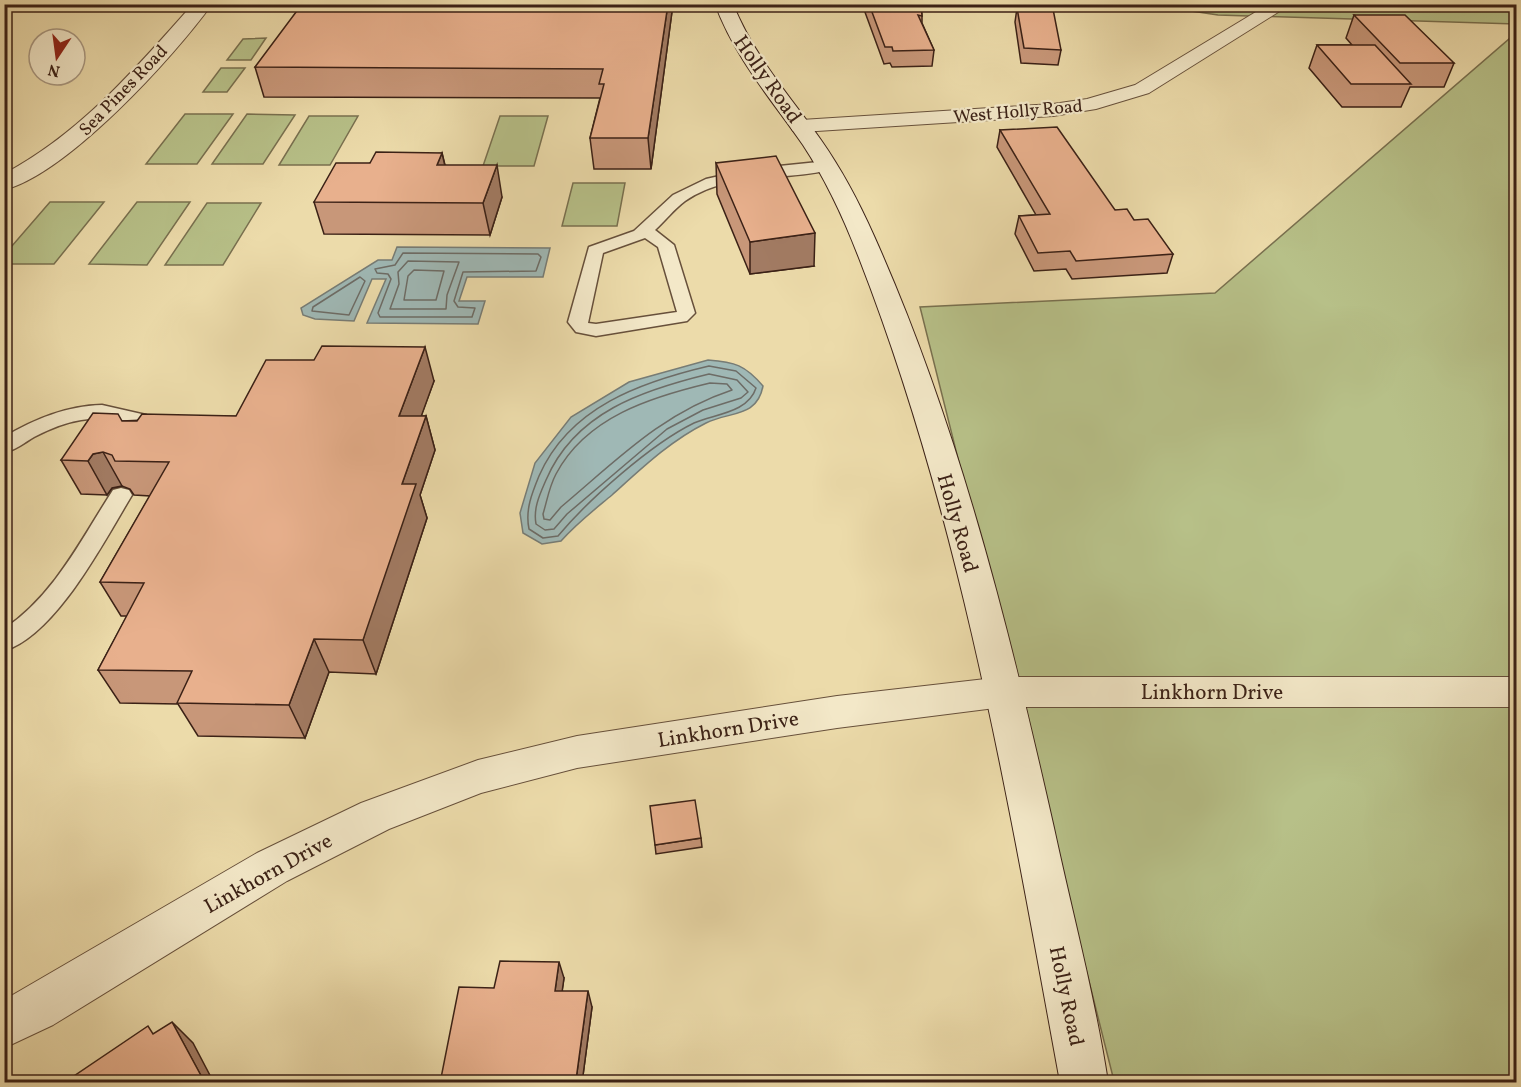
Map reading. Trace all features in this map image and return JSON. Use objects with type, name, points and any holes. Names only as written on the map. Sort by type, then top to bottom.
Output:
[{"type":"street","name":"Sea Pines Road","points":[[4,183],[50,157],[93,124],[203,4]]},
{"type":"street","name":"Holly Road","points":[[724,4],[741,47],[828,165],[863,240],[896,323],[942,468],[1003,693],[1084,1083]]},
{"type":"street","name":"West Holly Road","points":[[801,126],[1053,110],[1089,105],[1142,89],[1282,4]]},
{"type":"street","name":"Linkhorn Drive","points":[[4,1025],[37,1009],[272,867],[375,816],[477,777],[578,752],[837,712],[1003,693],[1516,692]]},
{"type":"lane","points":[[644,230],[666,245],[686,313],[681,317],[596,330],[582,328],[577,322],[595,250],[614,242],[635,238],[644,230],[680,198],[701,187],[747,176],[828,165]]},
{"type":"lane","points":[[4,446],[34,428],[88,410],[117,412],[139,420],[147,448]]},
{"type":"lane","points":[[4,642],[21,633],[47,608],[121,495]]},
{"type":"green space","points":[[1151,5],[1516,5],[1516,24],[1218,15]]},
{"type":"green space","points":[[1516,33],[1516,1082],[1116,1082],[920,307],[1215,293]]},
{"type":"green space","points":[[266,38],[251,60],[227,60],[243,39]]},
{"type":"green space","points":[[221,68],[245,68],[227,92],[203,92]]},
{"type":"green space","points":[[185,114],[233,114],[197,164],[146,164]]},
{"type":"green space","points":[[247,114],[295,115],[263,164],[212,164]]},
{"type":"green space","points":[[309,116],[358,116],[330,165],[279,165]]},
{"type":"green space","points":[[500,116],[548,116],[534,166],[483,166]]},
{"type":"green space","points":[[573,183],[625,183],[617,226],[562,226]]},
{"type":"green space","points":[[50,202],[104,202],[54,264],[5,264],[5,254]]},
{"type":"green space","points":[[137,202],[190,202],[147,265],[89,264]]},
{"type":"green space","points":[[207,203],[261,203],[223,265],[165,265]]},
{"type":"water","points":[[397,247],[550,248],[543,277],[467,277],[459,301],[485,301],[478,324],[367,323],[386,279],[372,279],[354,321],[315,319],[303,315],[301,308],[378,260],[392,260]]},
{"type":"water","points":[[708,360],[733,364],[751,373],[763,386],[755,404],[749,409],[706,423],[680,438],[579,522],[561,541],[542,544],[523,533],[520,513],[535,463],[571,417],[629,382]]},
{"type":"building","points":[[302,4],[668,4],[648,138],[590,138],[604,84],[599,84],[603,69],[255,67]]},
{"type":"building","points":[[869,4],[921,4],[922,16],[918,15],[934,50],[893,51],[892,47],[885,47]]},
{"type":"building","points":[[1017,8],[1053,9],[1061,50],[1024,48]]},
{"type":"building","points":[[1354,15],[1405,15],[1454,63],[1400,63]]},
{"type":"building","points":[[1317,45],[1375,45],[1411,84],[1351,84]]},
{"type":"building","points":[[1057,127],[1115,210],[1127,209],[1134,220],[1148,219],[1173,254],[1076,261],[1070,251],[1038,253],[1019,216],[1050,214],[1000,130]]},
{"type":"building","points":[[376,152],[442,153],[437,165],[497,165],[483,203],[314,202],[336,163],[370,163]]},
{"type":"building","points":[[776,156],[815,233],[750,242],[716,163]]},
{"type":"building","points":[[322,346],[425,347],[399,416],[426,416],[402,484],[416,484],[363,640],[314,639],[289,705],[177,703],[192,671],[98,670],[144,583],[100,582],[169,462],[115,461],[112,455],[103,452],[93,454],[88,461],[61,460],[93,413],[118,414],[122,421],[137,421],[142,414],[236,416],[266,360],[314,360]]},
{"type":"building","points":[[695,800],[701,838],[655,845],[650,806]]},
{"type":"building","points":[[500,961],[559,962],[555,991],[588,991],[576,1080],[441,1078],[459,987],[494,988]]},
{"type":"building","points":[[172,1022],[205,1083],[79,1083],[74,1076],[148,1026],[153,1034]]}]
